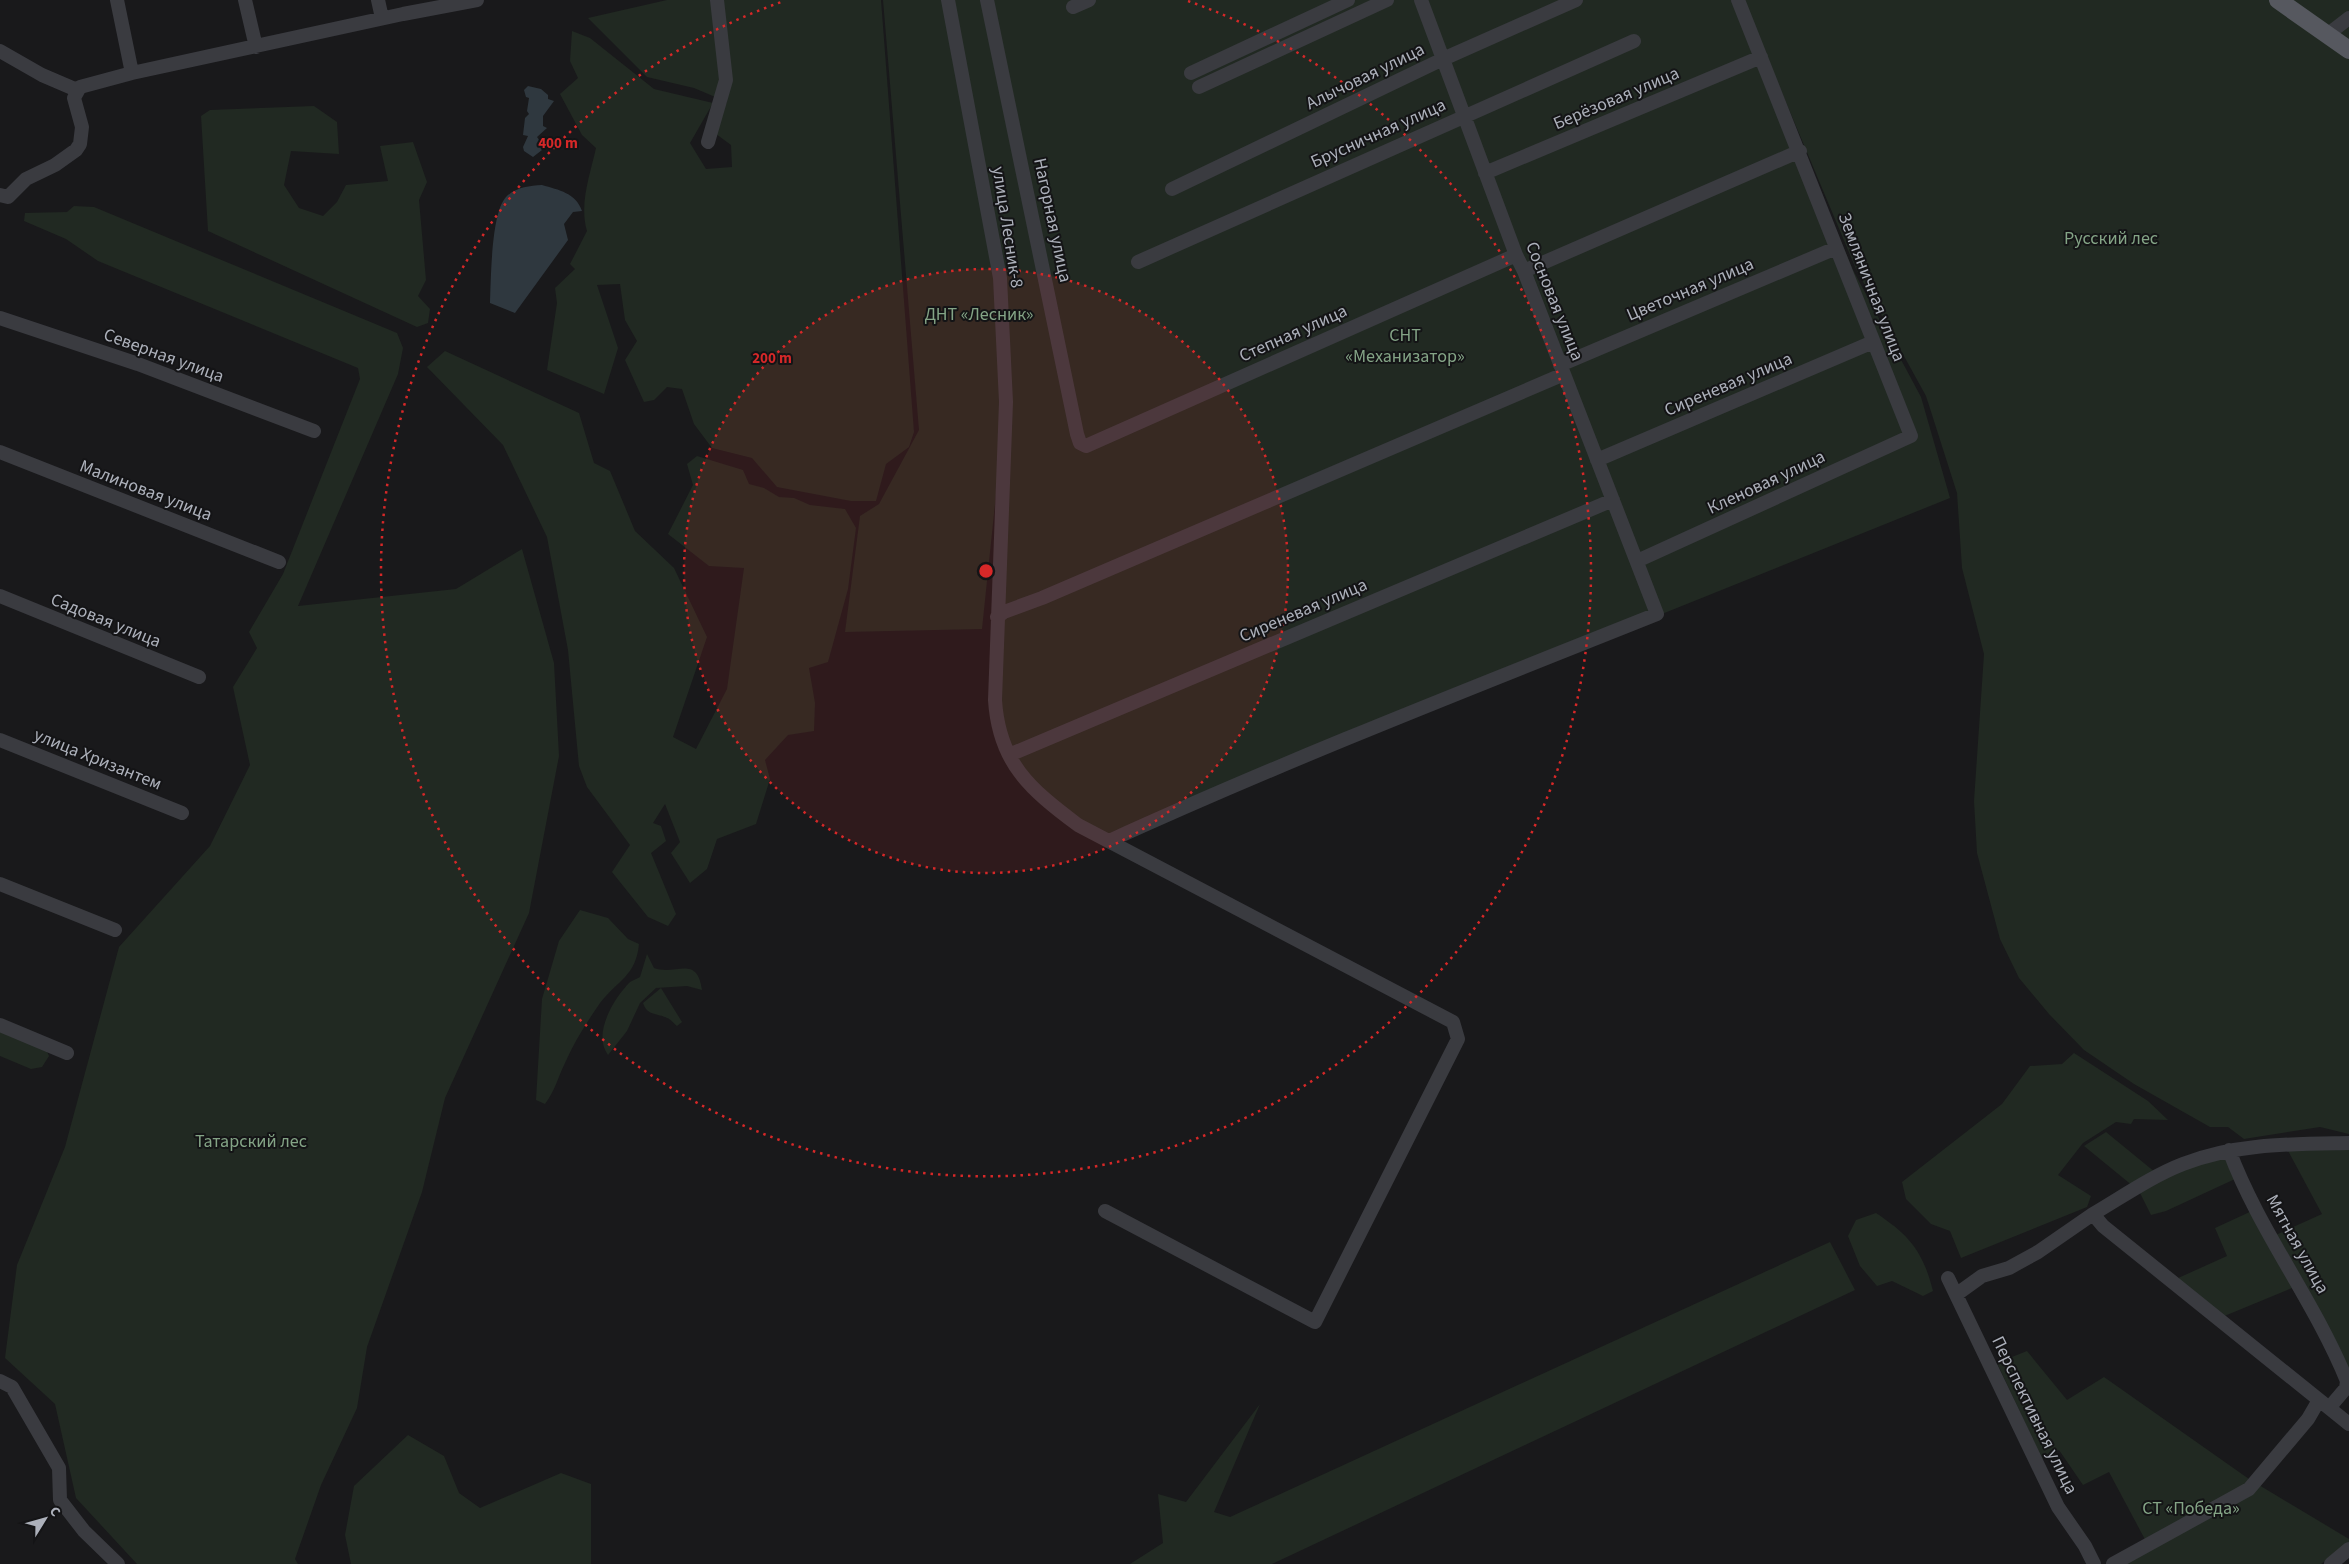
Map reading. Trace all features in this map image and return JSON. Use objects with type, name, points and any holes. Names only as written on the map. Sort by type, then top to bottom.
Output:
[{"type":"main road","points":[[2278,0],[2349,50]]},
{"type":"street","points":[[117,0],[132,73]]},
{"type":"street","points":[[245,0],[256,47]]},
{"type":"street","points":[[378,0],[382,18]]},
{"type":"street","points":[[0,51],[42,75],[76,90],[132,73],[382,18],[477,0]]},
{"type":"street","points":[[708,142],[726,80],[717,0]]},
{"type":"street","name":"улица Лесник-8","points":[[948,0],[1000,278],[1006,402],[994,700],[996,723],[1004,750],[1027,782],[1052,806],[1078,826],[1453,1022],[1458,1038],[1315,1322],[1105,1211]]},
{"type":"street","name":"Нагорная улица","points":[[987,0],[1077,434],[1080,442],[1086,446]]},
{"type":"street","points":[[1074,7],[1089,0]]},
{"type":"street","points":[[1190,73],[1348,0]]},
{"type":"street","points":[[1199,87],[1387,0]]},
{"type":"street","name":"Сосновая улица","points":[[1109,841],[1190,805],[1657,614],[1524,271],[1516,255],[1421,0]]},
{"type":"street","name":"Алычовая улица","points":[[1172,189],[1443,59],[1576,0]]},
{"type":"street","name":"Земляничная улица","points":[[1738,0],[1800,151],[1910,436]]},
{"type":"street","points":[[2328,35],[2349,18]]},
{"type":"street","name":"Брусничная улица","points":[[1138,262],[1464,115],[1634,41]]},
{"type":"street","name":"Берёзовая улица","points":[[1485,173],[1761,57]]},
{"type":"street","points":[[0,194],[8,197],[26,179],[56,165],[76,150],[83,134],[74,98],[76,90]]},
{"type":"street","points":[[1524,271],[1800,151]]},
{"type":"street","name":"Цветочная улица","points":[[997,617],[1004,612],[1042,598],[1836,248]]},
{"type":"street","name":"Степная улица","points":[[1086,446],[1516,255]]},
{"type":"street","name":"Северная улица","points":[[0,318],[138,364],[314,432]]},
{"type":"street","name":"Сиреневая улица","points":[[1597,460],[1873,342]]},
{"type":"street","name":"Кленовая улица","points":[[1637,561],[1910,436]]},
{"type":"street","name":"Малиновая улица","points":[[0,452],[279,562]]},
{"type":"street","name":"Сиреневая улица","points":[[1009,755],[1613,500]]},
{"type":"street","name":"Садовая улица","points":[[0,596],[199,678]]},
{"type":"street","name":"улица Хризантем","points":[[0,740],[182,813]]},
{"type":"street","points":[[0,884],[115,930]]},
{"type":"street","points":[[0,1025],[67,1053]]},
{"type":"street","points":[[1957,1294],[1982,1276],[2009,1268],[2038,1252],[2094,1214],[2149,1181],[2183,1164],[2229,1150],[2282,1144],[2349,1143]]},
{"type":"street","name":"Мятная улица","points":[[2229,1150],[2238,1177],[2320,1322],[2347,1380],[2346,1388],[2324,1404]]},
{"type":"street","points":[[2094,1214],[2103,1226],[2349,1424]]},
{"type":"street","name":"Перспективная улица","points":[[1948,1278],[2058,1507],[2085,1546],[2094,1564]]},
{"type":"street","points":[[0,1381],[12,1387],[59,1468],[60,1500],[84,1531],[118,1564]]},
{"type":"street","points":[[2113,1564],[2248,1489],[2308,1419],[2324,1404]]},
{"type":"street","points":[[2332,1564],[2349,1549]]},
{"type":"green space","points":[[667,0],[881,0],[914,432],[909,447],[886,464],[876,501],[851,501],[777,487],[752,458],[712,448],[694,424],[682,389],[667,387],[654,400],[644,402],[625,360],[637,341],[625,320],[620,284],[597,285],[618,348],[604,394],[547,370],[557,303],[555,288],[575,269],[570,264],[587,231],[584,210],[585,200],[596,148],[582,135],[560,94],[578,78],[570,61],[572,31],[590,38],[654,89],[713,103],[690,143],[706,169],[732,167],[731,145],[712,131],[727,102],[694,88],[647,77],[588,18]]},
{"type":"green space","name":"СНТ «Механизатор»","points":[[883,0],[1741,0],[1853,270],[1921,397],[1950,498],[1110,836],[1070,818],[1022,771],[998,711],[999,466],[982,629],[845,632],[860,516],[879,504],[919,430]]},
{"type":"green space","name":"Русский лес","points":[[1743,0],[2349,0],[2349,1134],[2320,1127],[2244,1139],[2228,1127],[2210,1127],[2134,1084],[2084,1050],[2049,1014],[2019,978],[2000,939],[1977,853],[1974,801],[1984,654],[1962,568],[1957,493],[1926,396],[1856,269]]},
{"type":"green space","points":[[314,106],[337,122],[339,154],[291,151],[284,185],[299,208],[323,216],[337,202],[346,185],[388,181],[380,146],[413,142],[427,182],[419,200],[426,280],[418,296],[430,309],[428,323],[417,327],[208,231],[201,116],[210,110]]},
{"type":"green space","name":"Татарский лес","points":[[74,206],[94,207],[397,333],[403,348],[398,374],[298,606],[456,589],[522,549],[554,663],[559,756],[529,913],[445,1098],[422,1192],[367,1347],[357,1408],[321,1485],[295,1559],[298,1564],[137,1564],[76,1498],[55,1404],[5,1358],[17,1265],[65,1147],[119,947],[210,846],[250,765],[233,687],[257,648],[249,632],[283,574],[360,379],[358,368],[98,261],[66,239],[24,221],[25,213],[67,212]]},
{"type":"green space","points":[[445,351],[579,413],[594,463],[610,471],[635,531],[674,568],[707,637],[673,737],[696,749],[727,689],[744,568],[709,566],[668,534],[693,485],[687,464],[697,456],[743,470],[749,484],[764,488],[779,497],[794,498],[810,505],[845,509],[856,528],[848,589],[828,662],[809,668],[815,703],[814,731],[788,735],[765,760],[770,779],[756,824],[717,839],[707,869],[690,883],[671,853],[680,842],[665,804],[653,823],[661,826],[666,841],[651,853],[676,914],[668,926],[648,917],[612,872],[630,845],[587,787],[579,766],[568,650],[547,537],[503,445],[427,367]]},
{"type":"green space","points":[[580,910],[608,918],[628,939],[639,944],[637,955],[630,971],[600,1003],[572,1047],[554,1089],[545,1104],[536,1100],[542,999],[559,941]]},
{"type":"green space","points":[[647,954],[654,968],[670,970],[684,968],[695,972],[702,990],[687,986],[656,988],[640,1003],[627,1031],[608,1055],[602,1037],[607,1017],[624,989],[630,982],[640,977]]},
{"type":"green space","points":[[661,988],[682,1022],[677,1026],[668,1019],[647,1010],[643,1003]]},
{"type":"green space","points":[[0,1030],[45,1047],[49,1056],[42,1067],[31,1069],[0,1056]]},
{"type":"green space","points":[[2074,1053],[2148,1101],[2168,1120],[2134,1119],[2131,1124],[2116,1122],[2083,1143],[2058,1175],[2091,1196],[2087,1207],[1961,1258],[1950,1231],[1931,1224],[1906,1199],[1902,1182],[2002,1104],[2030,1066],[2062,1064]]},
{"type":"green space","points":[[2106,1132],[2161,1177],[2227,1156],[2235,1179],[2166,1211],[2151,1215],[2139,1191],[2084,1146]]},
{"type":"green space","points":[[2286,1147],[2349,1147],[2349,1388],[2292,1288],[2222,1317],[2176,1279],[2227,1256],[2215,1228],[2254,1210],[2269,1238],[2322,1214]]},
{"type":"green space","points":[[1876,1213],[1888,1221],[1913,1245],[1925,1265],[1933,1291],[1923,1296],[1892,1281],[1877,1286],[1860,1266],[1848,1236],[1856,1220]]},
{"type":"green space","points":[[1830,1242],[1855,1290],[1272,1564],[1130,1564],[1163,1543],[1158,1494],[1186,1502],[1260,1404],[1214,1512],[1230,1517]]},
{"type":"green space","name":"СТ «Победа»","points":[[2027,1351],[2067,1400],[2104,1377],[2249,1479],[2349,1539],[2349,1542],[2321,1564],[2119,1564],[2149,1547],[2109,1472],[2083,1485],[2059,1450],[2042,1459],[1997,1363]]},
{"type":"green space","points":[[408,1435],[444,1456],[459,1493],[480,1508],[561,1473],[591,1484],[591,1564],[351,1564],[345,1535],[354,1486]]},
{"type":"shaded area","points":[[528,86],[541,89],[548,95],[548,99],[554,101],[543,116],[543,126],[547,128],[537,137],[542,144],[542,150],[533,157],[524,151],[523,147],[528,136],[523,135],[525,118],[529,114],[527,111],[529,98],[526,97],[524,90]]},
{"type":"shaded area","points":[[542,185],[571,196],[576,200],[582,211],[573,212],[564,224],[568,240],[515,313],[490,303],[493,247],[497,217],[506,197],[514,191]]},
{"type":"park label","name":"ДНТ «Лесник»","points":[[979,314]]}]
